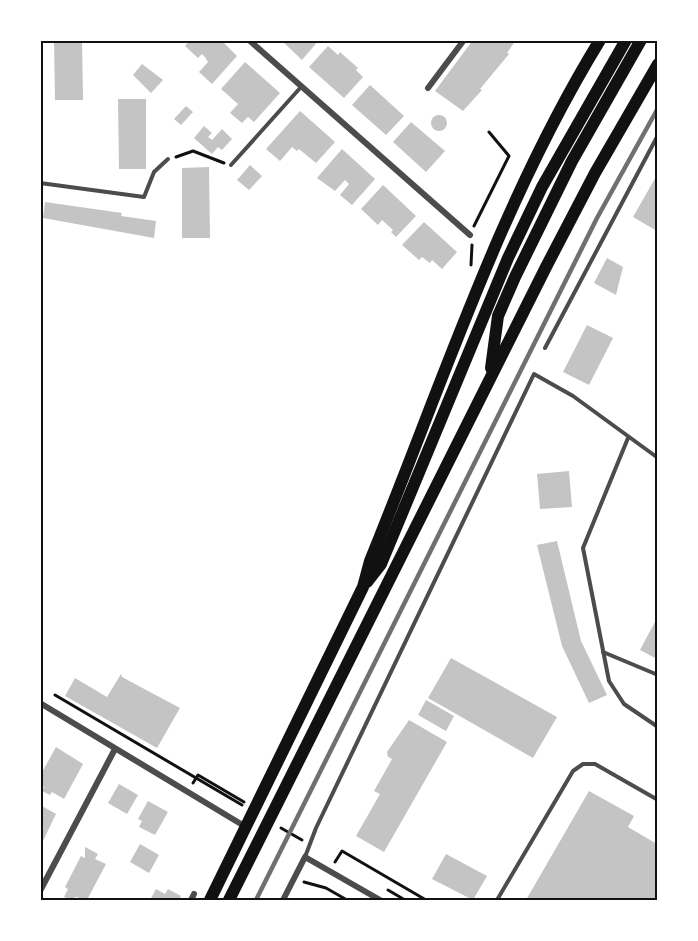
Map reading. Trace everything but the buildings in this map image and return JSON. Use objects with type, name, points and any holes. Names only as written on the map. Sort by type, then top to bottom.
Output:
[{"type":"main road","points":[[363,587],[370,561],[492,252],[551,124],[600,40]]},
{"type":"main road","points":[[210,900],[363,587],[386,554],[508,258],[542,187],[626,40]]},
{"type":"main road","points":[[490,378],[498,316],[515,277],[572,162],[641,40]]},
{"type":"main road","points":[[229,900],[490,378],[595,173],[657,64]]},
{"type":"street","points":[[249,40],[470,235]]},
{"type":"street","points":[[428,88],[464,40]]},
{"type":"street","points":[[40,703],[246,827]]},
{"type":"street","points":[[40,891],[115,749]]},
{"type":"street","points":[[283,900],[305,857],[380,900]]},
{"type":"lane","points":[[231,165],[301,87]]},
{"type":"lane","points":[[545,348],[657,135]]},
{"type":"lane","points":[[40,183],[144,197],[154,172],[168,159]]},
{"type":"lane","points":[[305,857],[316,828],[534,374],[573,396],[657,458]]},
{"type":"lane","points":[[628,438],[583,548],[609,681],[624,704],[657,727]]},
{"type":"lane","points":[[602,652],[657,675]]},
{"type":"lane","points":[[497,900],[573,771],[583,764],[595,764],[657,800]]},
{"type":"path","points":[[471,268],[473,237],[470,235],[509,156],[489,132]]},
{"type":"path","points":[[168,159],[193,152],[231,165]]},
{"type":"path","points":[[55,695],[153,753]]},
{"type":"path","points":[[187,793],[198,775],[244,802],[249,792]]},
{"type":"path","points":[[330,872],[342,851],[426,900]]},
{"type":"path","points":[[293,878],[326,888],[347,900]]},
{"type":"railway","points":[[256,900],[597,218],[658,108]]}]
